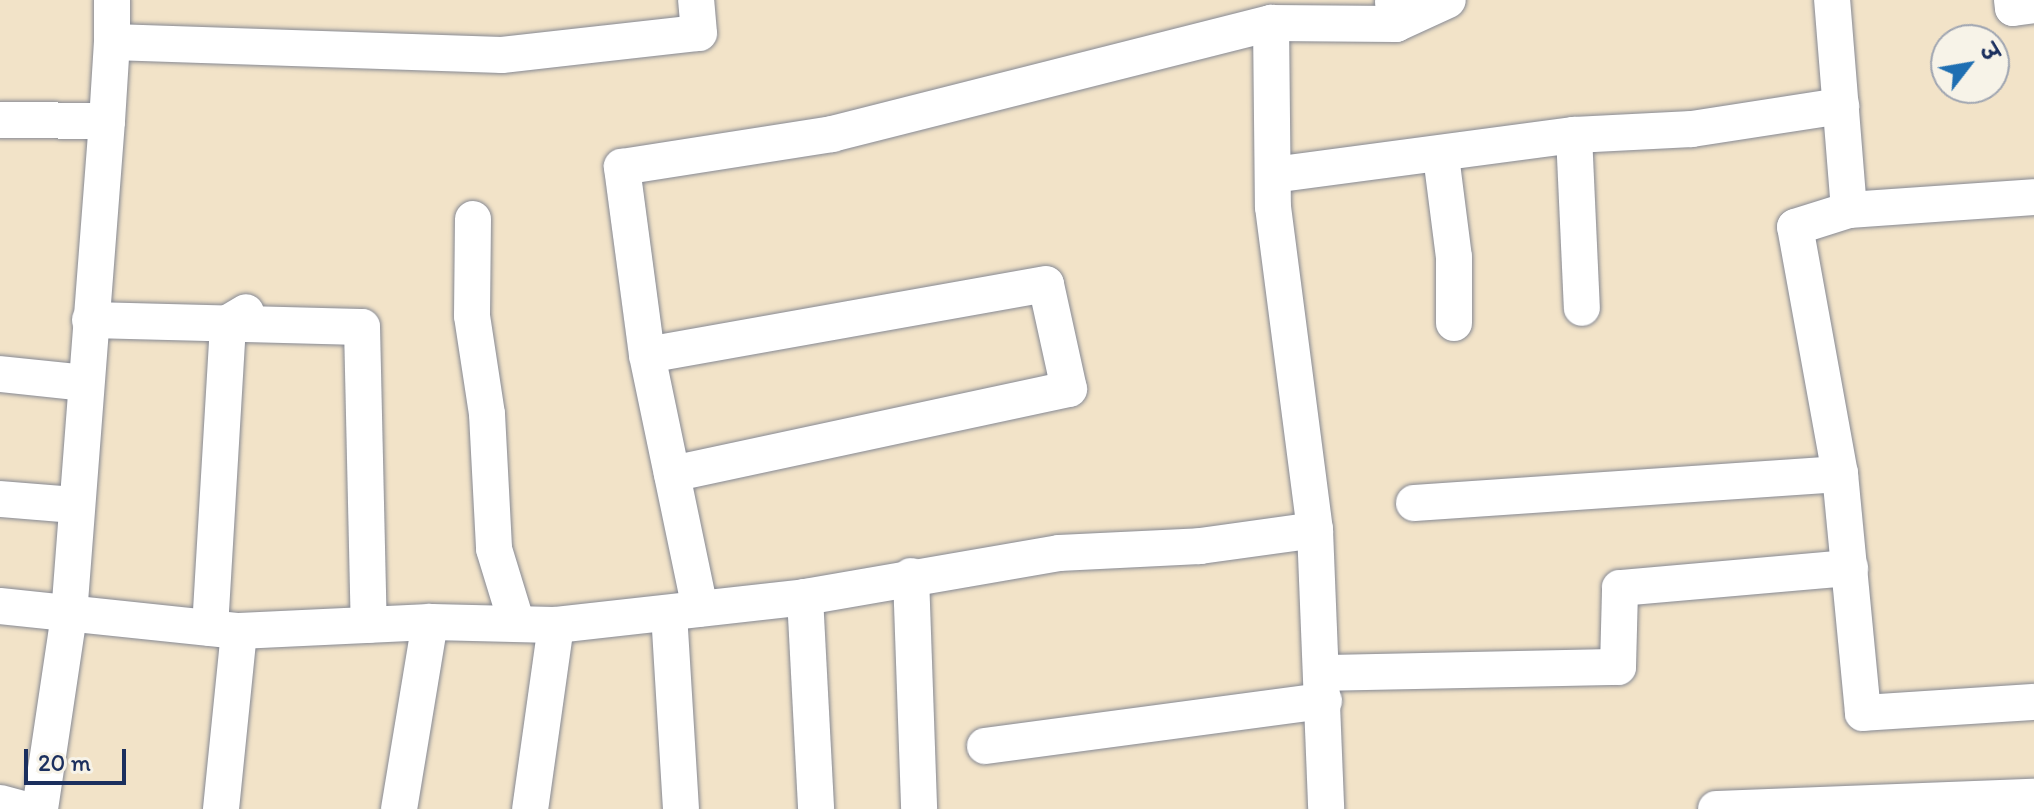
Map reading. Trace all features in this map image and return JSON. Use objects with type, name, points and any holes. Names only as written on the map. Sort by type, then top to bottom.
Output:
[{"type":"street","points":[[40,809],[69,615],[75,505],[107,121],[112,0]]},
{"type":"street","points":[[112,42],[502,55],[699,33],[696,0]]},
{"type":"street","points":[[681,809],[684,611],[672,474],[647,355],[622,167],[832,134],[1271,23],[1394,12],[1448,0]]},
{"type":"street","points":[[1832,0],[1849,210]]},
{"type":"street","points":[[2012,0],[2013,8],[2034,5]]},
{"type":"street","points":[[1271,23],[1273,175],[1315,530],[1326,809]]},
{"type":"street","points":[[1273,175],[1441,156],[1574,135],[1692,129],[1841,106]]},
{"type":"street","points":[[0,120],[107,121]]},
{"type":"street","points":[[1574,135],[1582,308]]},
{"type":"street","points":[[1441,156],[1454,257],[1454,323]]},
{"type":"street","points":[[2034,197],[1849,210],[1795,227],[1840,474],[1863,713],[2034,702]]},
{"type":"street","points":[[473,219],[472,316],[487,414],[494,549],[517,624]]},
{"type":"street","points":[[647,355],[1046,284],[1069,389],[672,474]]},
{"type":"street","points":[[228,323],[259,304]]},
{"type":"street","points":[[90,320],[362,327],[369,625]]},
{"type":"street","points":[[221,809],[228,323]]},
{"type":"street","points":[[0,374],[85,383]]},
{"type":"street","points":[[1414,503],[1840,474]]},
{"type":"street","points":[[0,499],[75,505]]},
{"type":"street","points":[[0,606],[224,630],[430,622],[556,625],[805,597],[911,576],[1059,553],[1200,546],[1315,530]]},
{"type":"street","points":[[985,746],[1323,687],[1618,667],[1620,588],[1850,568]]},
{"type":"street","points":[[911,576],[919,809]]},
{"type":"street","points":[[805,597],[816,809]]},
{"type":"street","points":[[399,809],[430,622]]},
{"type":"street","points":[[530,809],[556,625]]},
{"type":"street","points":[[1716,809],[1948,805],[2034,797]]},
{"type":"street","points":[[0,803],[22,809]]}]
